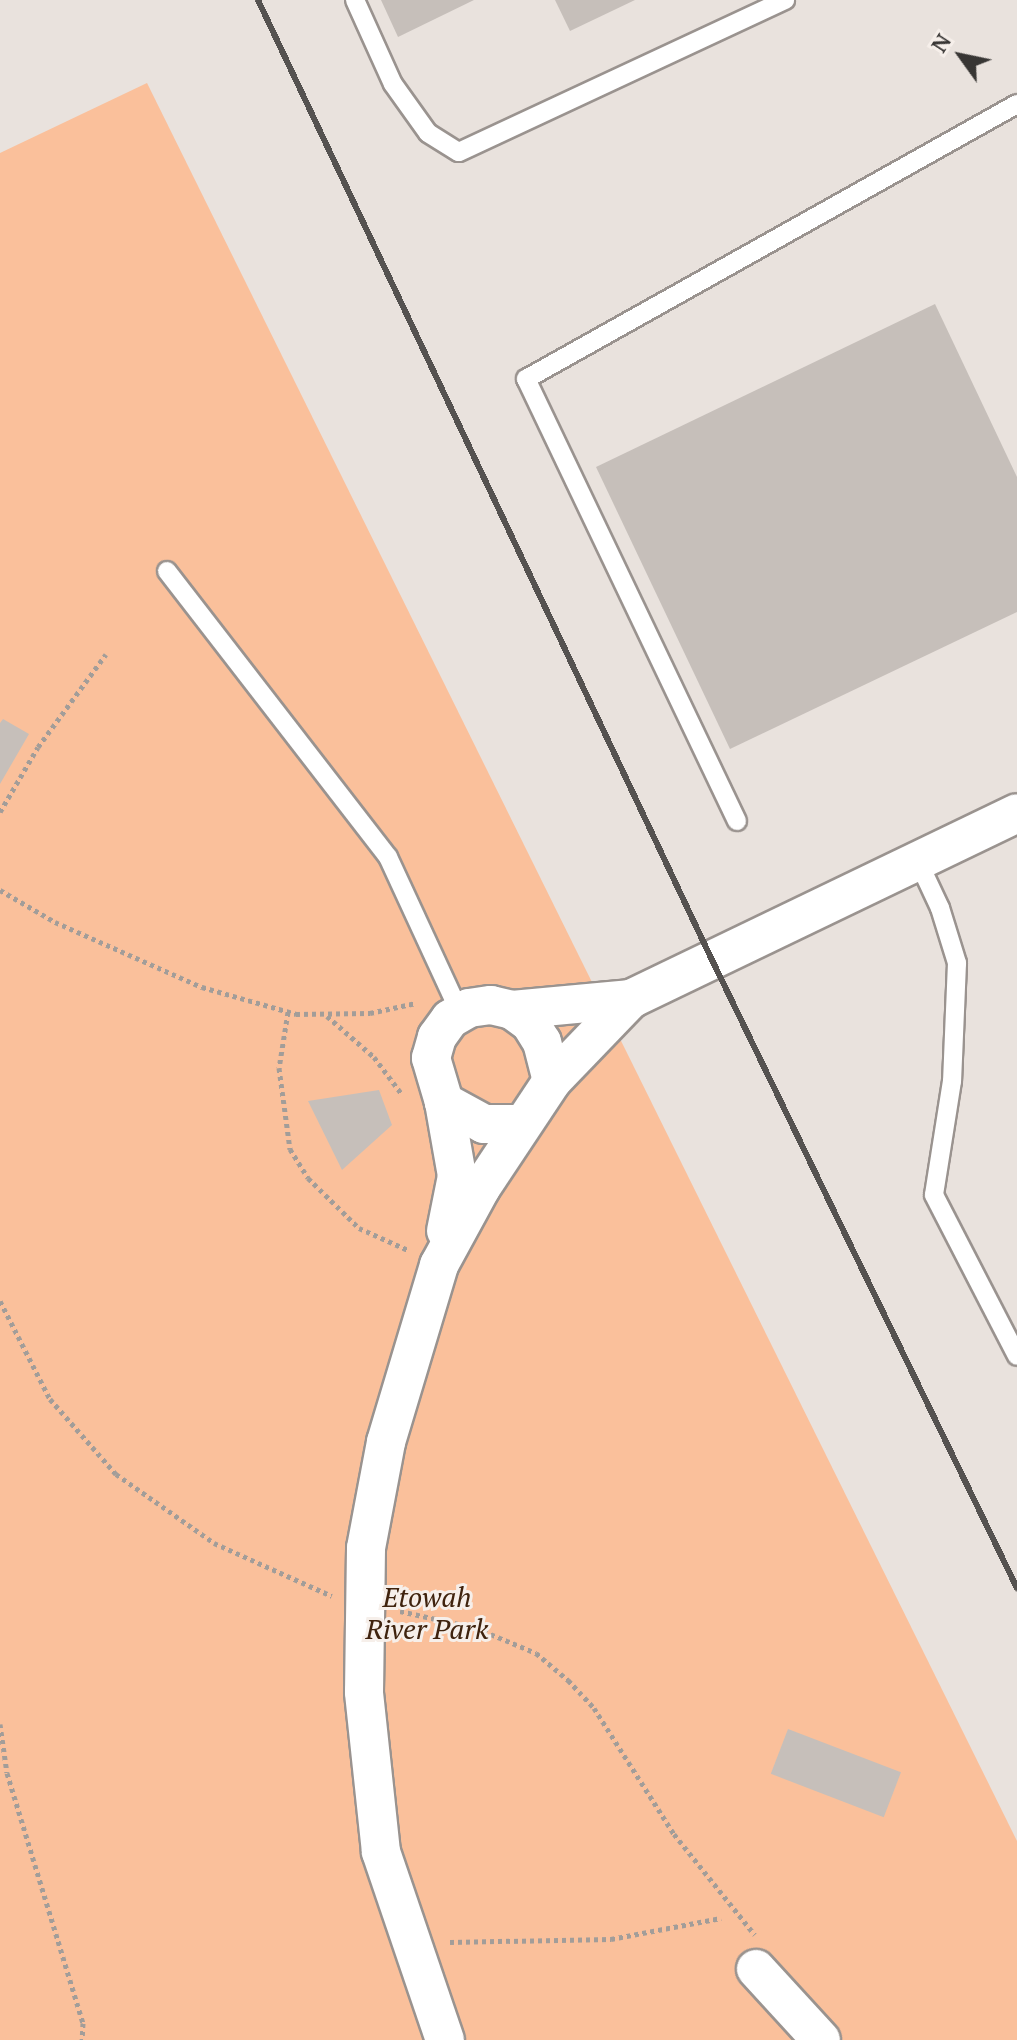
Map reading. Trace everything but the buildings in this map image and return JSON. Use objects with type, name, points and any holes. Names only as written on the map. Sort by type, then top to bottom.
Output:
[{"type":"street","points":[[419,1255],[552,1081],[631,999],[1017,813]]},
{"type":"street","points":[[445,2040],[381,1852],[364,1692],[362,1603],[419,1255],[457,1176],[444,1102],[431,1058],[454,1000],[512,1010],[631,999]]},
{"type":"street","points":[[512,1010],[530,1023],[542,1042],[552,1081]]},
{"type":"street","points":[[444,1102],[484,1124],[522,1124]]},
{"type":"street","points":[[758,1955],[821,2040]]},
{"type":"lane","points":[[355,0],[393,84],[428,133],[459,152],[785,0]]},
{"type":"lane","points":[[737,821],[526,379],[1017,104]]},
{"type":"lane","points":[[167,571],[388,857],[454,1000]]},
{"type":"lane","points":[[918,861],[940,908],[957,963],[952,1081],[934,1195],[1017,1356]]},
{"type":"path","points":[[0,812],[38,747],[106,654]]},
{"type":"path","points":[[0,890],[55,922],[202,987],[288,1012],[327,1016],[454,1000]]},
{"type":"path","points":[[288,1012],[279,1068],[290,1149],[308,1178],[350,1221],[419,1255]]},
{"type":"path","points":[[327,1016],[374,1057],[406,1106]]},
{"type":"path","points":[[0,1301],[50,1399],[116,1474],[214,1543],[333,1597],[348,1600]]},
{"type":"path","points":[[333,1597],[334,1584]]},
{"type":"path","points":[[387,1608],[476,1628],[536,1653],[568,1680],[594,1708],[674,1834],[758,1955]]},
{"type":"path","points":[[0,1724],[7,1773],[83,2023],[82,2040]]},
{"type":"path","points":[[437,1942],[611,1939],[721,1918]]},
{"type":"green space","name":"Etowah River Park","points":[[147,83],[1017,1841],[1017,2040],[0,2040],[0,153]]},
{"type":"railway","points":[[258,0],[713,962],[1017,1588]]}]
